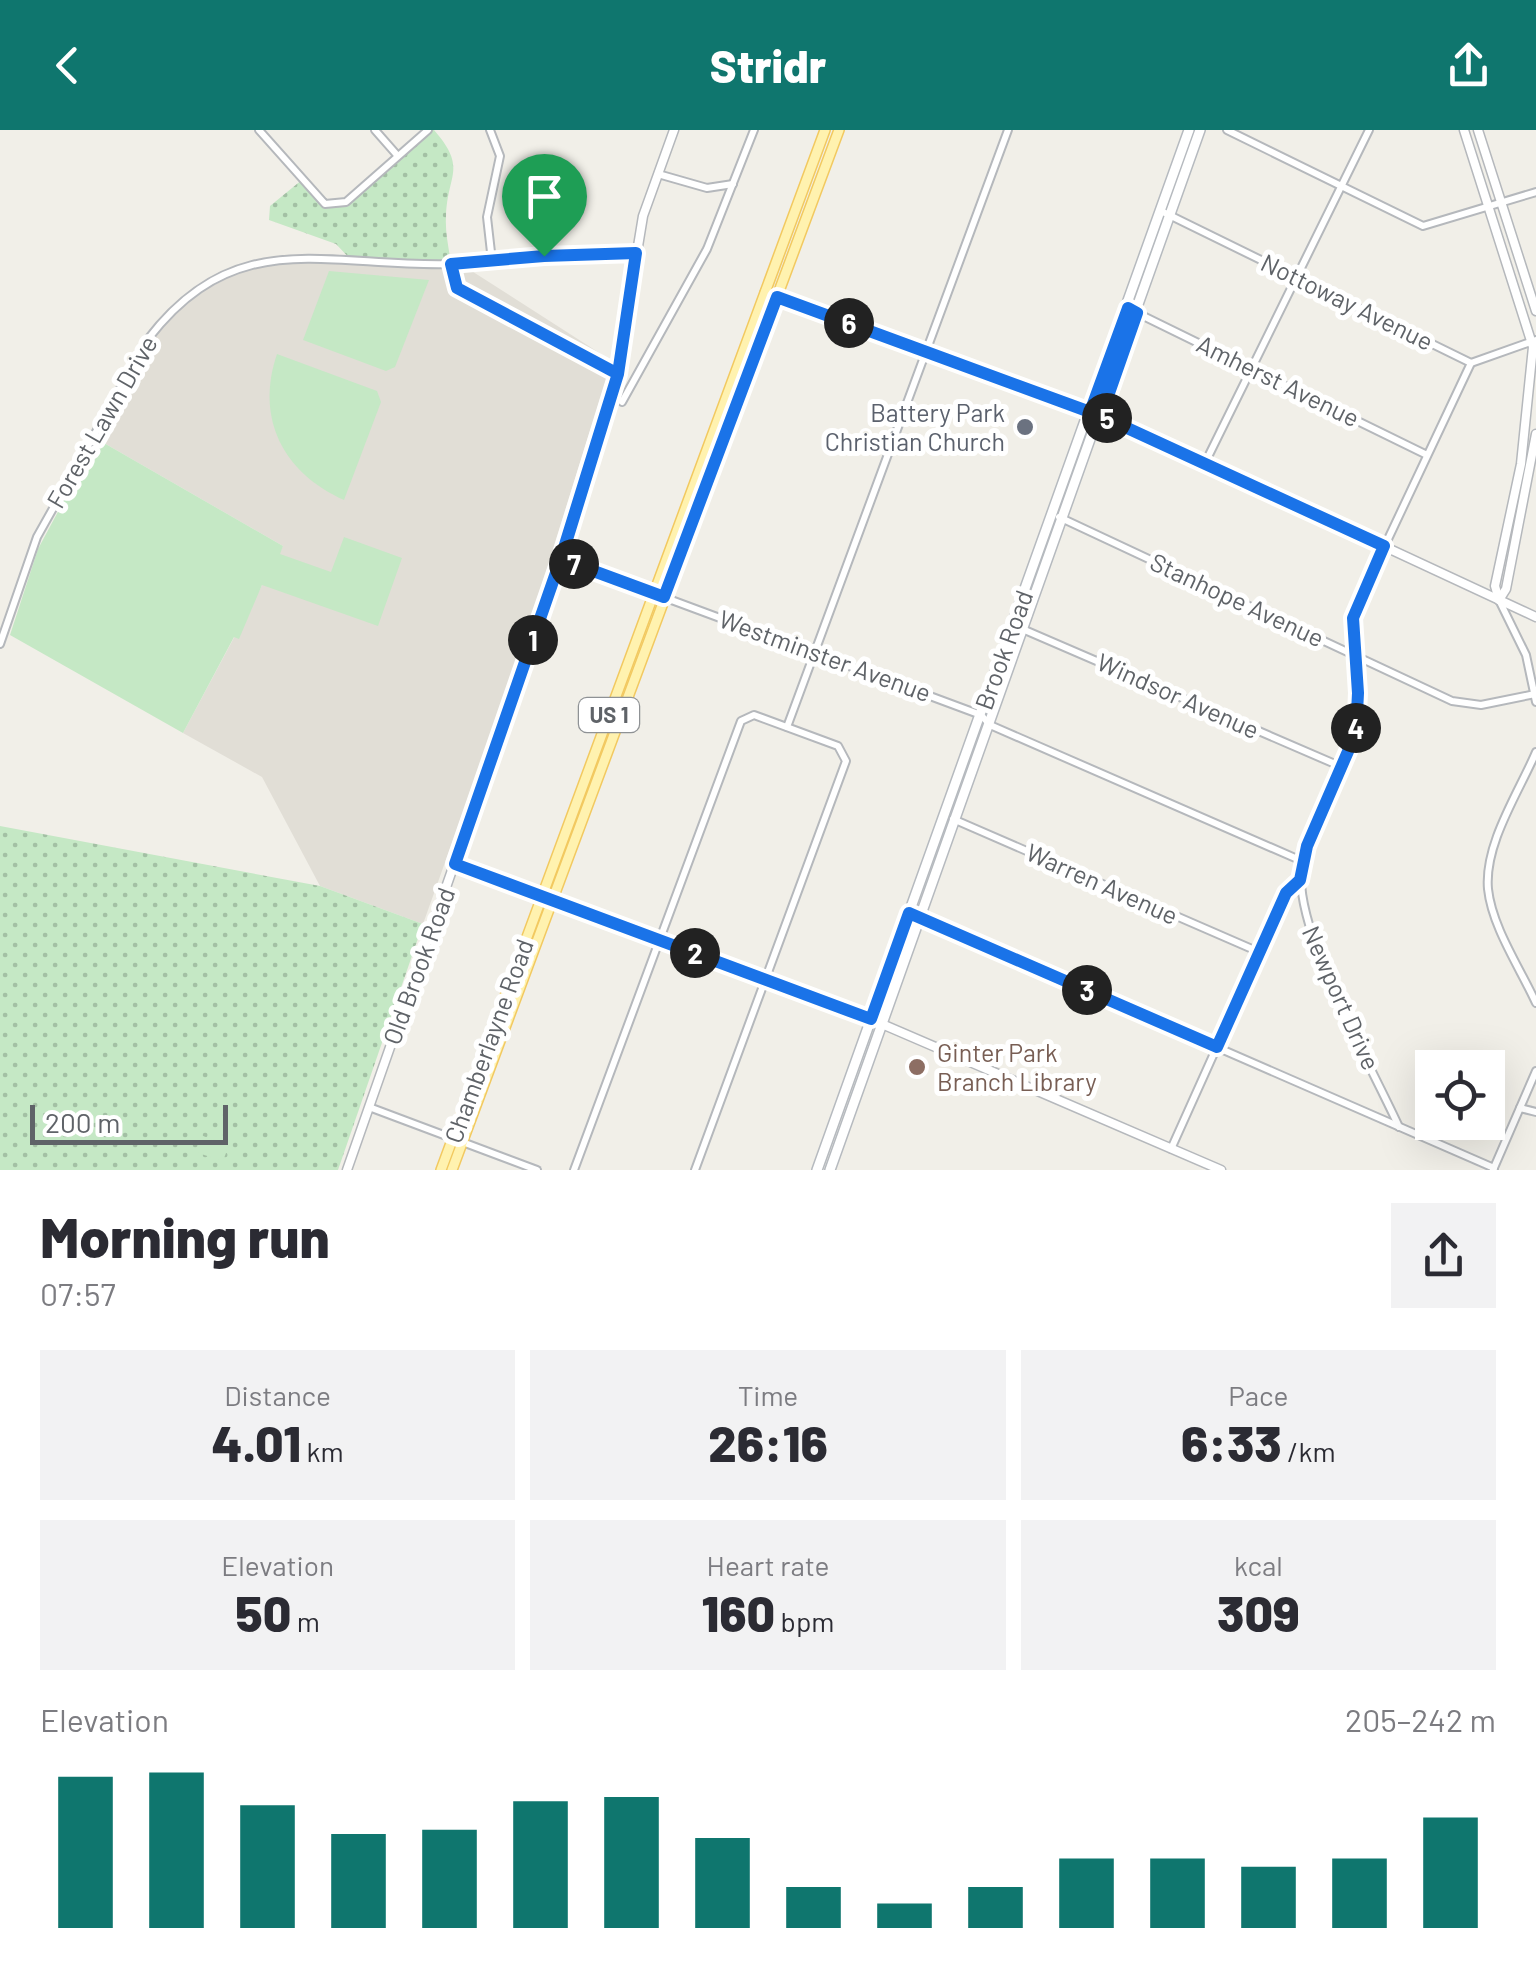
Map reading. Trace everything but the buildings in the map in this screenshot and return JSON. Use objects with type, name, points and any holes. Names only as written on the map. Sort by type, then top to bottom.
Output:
[{"type":"main road","name":"US 1","points":[[765,292],[824,130]]},
{"type":"main road","name":"US 1","points":[[659,595],[839,130]]},
{"type":"main road","name":"Brook Road","points":[[1166,214],[1189,130]]},
{"type":"main road","name":"Brook Road","points":[[817,1170],[909,913],[990,724],[1019,627],[1166,214],[1200,130]]},
{"type":"main road","name":"Chamberlayne Road","points":[[441,1170],[457,1140],[659,595],[765,292]]},
{"type":"main road","name":"Brook Road","points":[[830,1170],[920,918],[981,715],[1019,627]]},
{"type":"main road","name":"US 1","points":[[452,1170],[457,1140]]},
{"type":"street","points":[[260,130],[324,204],[346,202],[428,130]]},
{"type":"street","points":[[375,130],[398,155]]},
{"type":"street","points":[[490,130],[500,156],[487,217],[492,261]]},
{"type":"street","name":"Old Brook Road","points":[[347,1170],[561,559],[618,374],[636,253],[674,130]]},
{"type":"street","points":[[622,402],[707,249],[754,130]]},
{"type":"street","points":[[787,727],[1008,130]]},
{"type":"street","points":[[1227,130],[1423,226],[1536,192]]},
{"type":"street","points":[[1205,464],[1368,130]]},
{"type":"street","points":[[1464,130],[1534,341],[1521,464],[1495,586],[1526,655],[1536,702]]},
{"type":"street","points":[[1478,130],[1536,311]]},
{"type":"street","points":[[658,174],[707,188],[734,184]]},
{"type":"street","name":"Nottoway Avenue","points":[[1166,214],[1471,362]]},
{"type":"street","name":"Forest Lawn Drive","points":[[0,644],[36,537],[163,319],[215,278],[266,259],[298,256],[451,264],[582,252],[636,253]]},
{"type":"street","points":[[451,264],[457,288],[618,374]]},
{"type":"street","points":[[765,292],[1096,414],[1536,617]]},
{"type":"street","name":"Amherst Avenue","points":[[1132,310],[1428,455]]},
{"type":"street","points":[[1471,362],[1534,341]]},
{"type":"street","name":"Newport Drive","points":[[1399,1127],[1312,937],[1300,880],[1302,861],[1356,728],[1354,613],[1471,362]]},
{"type":"street","points":[[1499,600],[1520,528],[1536,434]]},
{"type":"street","name":"Stanhope Avenue","points":[[1058,517],[1465,704],[1535,694]]},
{"type":"street","name":"Westminster Avenue","points":[[561,559],[981,715],[990,724],[1302,861]]},
{"type":"street","name":"Windsor Avenue","points":[[1019,627],[1342,767]]},
{"type":"street","points":[[574,1170],[741,721],[754,715],[838,746],[846,757],[695,1170]]},
{"type":"street","points":[[1536,752],[1493,851],[1488,878],[1494,912],[1536,1003]]},
{"type":"street","name":"Warren Avenue","points":[[950,818],[1259,952]]},
{"type":"street","points":[[455,864],[882,1023],[1171,1148],[1205,1167],[1220,1170]]},
{"type":"street","points":[[1171,1148],[1288,889],[1300,880]]},
{"type":"street","points":[[909,913],[1494,1169],[1536,1071]]},
{"type":"street","points":[[368,1107],[537,1170]]},
{"type":"street","points":[[1520,1108],[1536,1112]]},
{"type":"shaded area","points":[[296,259],[456,261],[612,361],[524,641],[423,924],[320,886],[262,777],[183,733],[283,546],[97,439],[147,337],[198,294],[242,270]]},
{"type":"green space","points":[[428,130],[434,130],[444,143],[453,163],[446,223],[451,264],[353,262],[336,244],[269,220],[270,206],[303,179],[325,204],[346,202]]},
{"type":"green space","points":[[329,271],[429,280],[395,367],[386,371],[303,340]]},
{"type":"green space","points":[[277,354],[377,391],[381,402],[344,500],[305,475],[279,441],[270,400]]},
{"type":"green space","points":[[97,439],[283,546],[280,554],[331,572],[344,537],[402,558],[378,626],[262,585],[239,639],[234,637],[183,733],[10,635],[38,549]]},
{"type":"green space","points":[[0,826],[320,886],[423,924],[338,1170],[0,1170]]},
{"type":"green space","points":[[203,1136],[229,1145],[223,1161],[198,1153]]},
{"type":"place","name":"Battery Park Christian Church","points":[[1025,427]]},
{"type":"place","name":"Ginter Park Branch Library","points":[[917,1067]]},
{"type":"route","points":[[544,256],[451,264],[457,288],[500,307],[618,374],[561,559],[664,597],[777,297],[1090,412],[1128,308],[1137,313],[1101,416],[1384,546],[1353,618],[1358,693],[1356,733],[1307,846],[1300,880],[1286,893],[1217,1047],[909,913],[871,1019],[455,864],[559,564],[618,374],[636,253],[544,256]]}]
